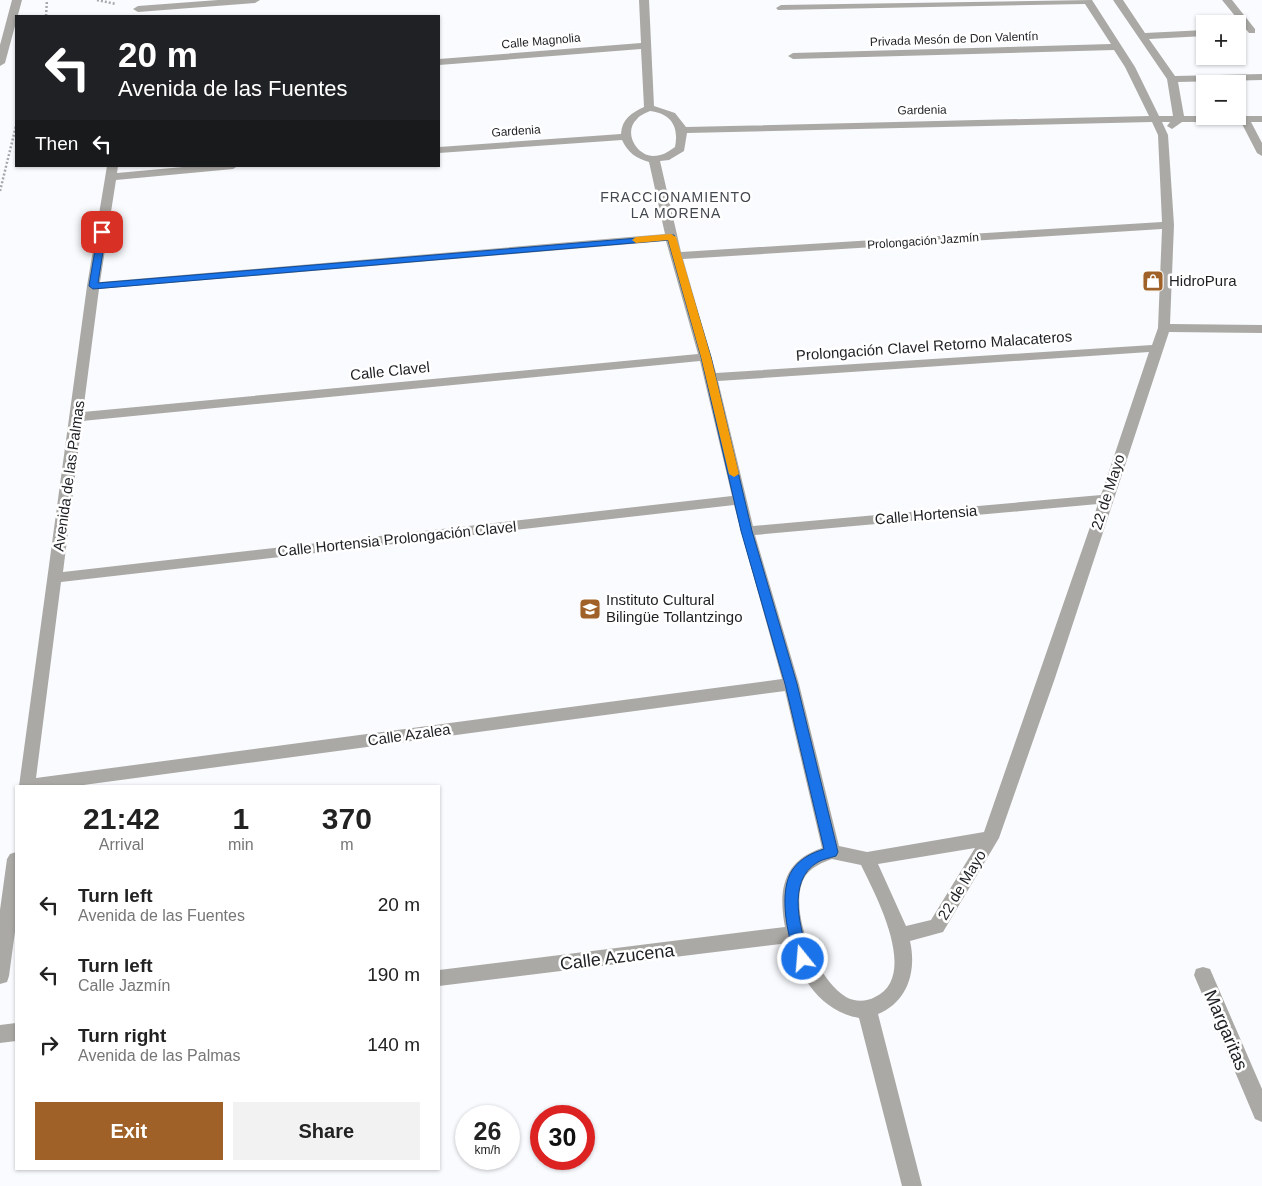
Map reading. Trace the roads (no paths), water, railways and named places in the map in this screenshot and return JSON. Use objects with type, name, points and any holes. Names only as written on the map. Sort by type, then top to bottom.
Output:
[{"type":"street","points":[[0,63],[17,0]]},
{"type":"street","points":[[138,13],[169,0]]},
{"type":"street","points":[[138,13],[255,0]]},
{"type":"street","points":[[644,0],[649,108]]},
{"type":"street","points":[[781,8],[1087,1],[1130,67],[1158,119],[1163,135],[1179,119],[1172,79],[1118,0]]},
{"type":"street","points":[[1227,0],[1257,31]]},
{"type":"street","points":[[1143,36],[1196,33]]},
{"type":"street","name":"Calle Magnolia","points":[[440,62],[645,46]]},
{"type":"street","name":"Privada Mesón de Don Valentín","points":[[793,56],[1117,46]]},
{"type":"street","points":[[1172,79],[1262,77]]},
{"type":"street","points":[[649,108],[663,109],[675,118],[682,130],[680,149],[670,157],[654,160],[636,154],[628,146],[625,136],[630,118],[636,112],[649,108]]},
{"type":"street","name":"Gardenia","points":[[682,130],[1196,119]]},
{"type":"street","name":"Gardenia","points":[[1246,120],[1262,119]]},
{"type":"street","points":[[1246,122],[1262,153]]},
{"type":"street","name":"22 de Mayo","points":[[901,936],[937,926],[990,838],[1047,678],[1106,498],[1159,348],[1164,328],[1168,225],[1163,135]]},
{"type":"street","name":"Gardenia","points":[[440,150],[625,136]]},
{"type":"street","points":[[654,160],[671,237],[706,357],[747,531],[791,684],[832,852]]},
{"type":"street","points":[[112,171],[209,167]]},
{"type":"street","name":"Avenida de las Palmas","points":[[27,785],[54,578],[78,417],[93,286],[112,171]]},
{"type":"street","name":"Prolongación Jazmín","points":[[677,256],[1168,225]]},
{"type":"street","points":[[93,286],[671,237]]},
{"type":"street","points":[[1164,328],[1262,330]]},
{"type":"street","name":"Prolongación Clavel Retorno Malacateros","points":[[711,377],[1159,348]]},
{"type":"street","name":"Calle Clavel","points":[[78,417],[706,357]]},
{"type":"street","name":"Calle Hortensia","points":[[747,531],[1106,498]]},
{"type":"street","name":"Calle Hortensia Prolongación Clavel","points":[[54,578],[740,500]]},
{"type":"street","name":"Calle Azalea","points":[[34,785],[791,684]]},
{"type":"street","name":"22 de Mayo","points":[[867,859],[990,838]]},
{"type":"street","points":[[832,852],[867,859],[901,936],[903,970],[888,1000],[868,1010],[841,1004],[817,983],[803,959],[796,934],[791,895],[797,873],[812,858],[832,852]]},
{"type":"street","points":[[0,976],[6,884],[15,862]]},
{"type":"street","name":"Calle Azucena","points":[[440,978],[796,934]]},
{"type":"street","name":"Margaritas","points":[[1203,975],[1262,1112]]},
{"type":"street","points":[[868,1010],[912,1186]]},
{"type":"street","points":[[0,1034],[15,1032]]},
{"type":"place","name":"HidroPura","points":[[1153,281]]},
{"type":"place","name":"Instituto Cultural Bilingüe Tollantzingo","points":[[590,609]]},
{"type":"district","name":"FRACCIONAMIENTO LA MORENA","points":[[676,206]]}]
